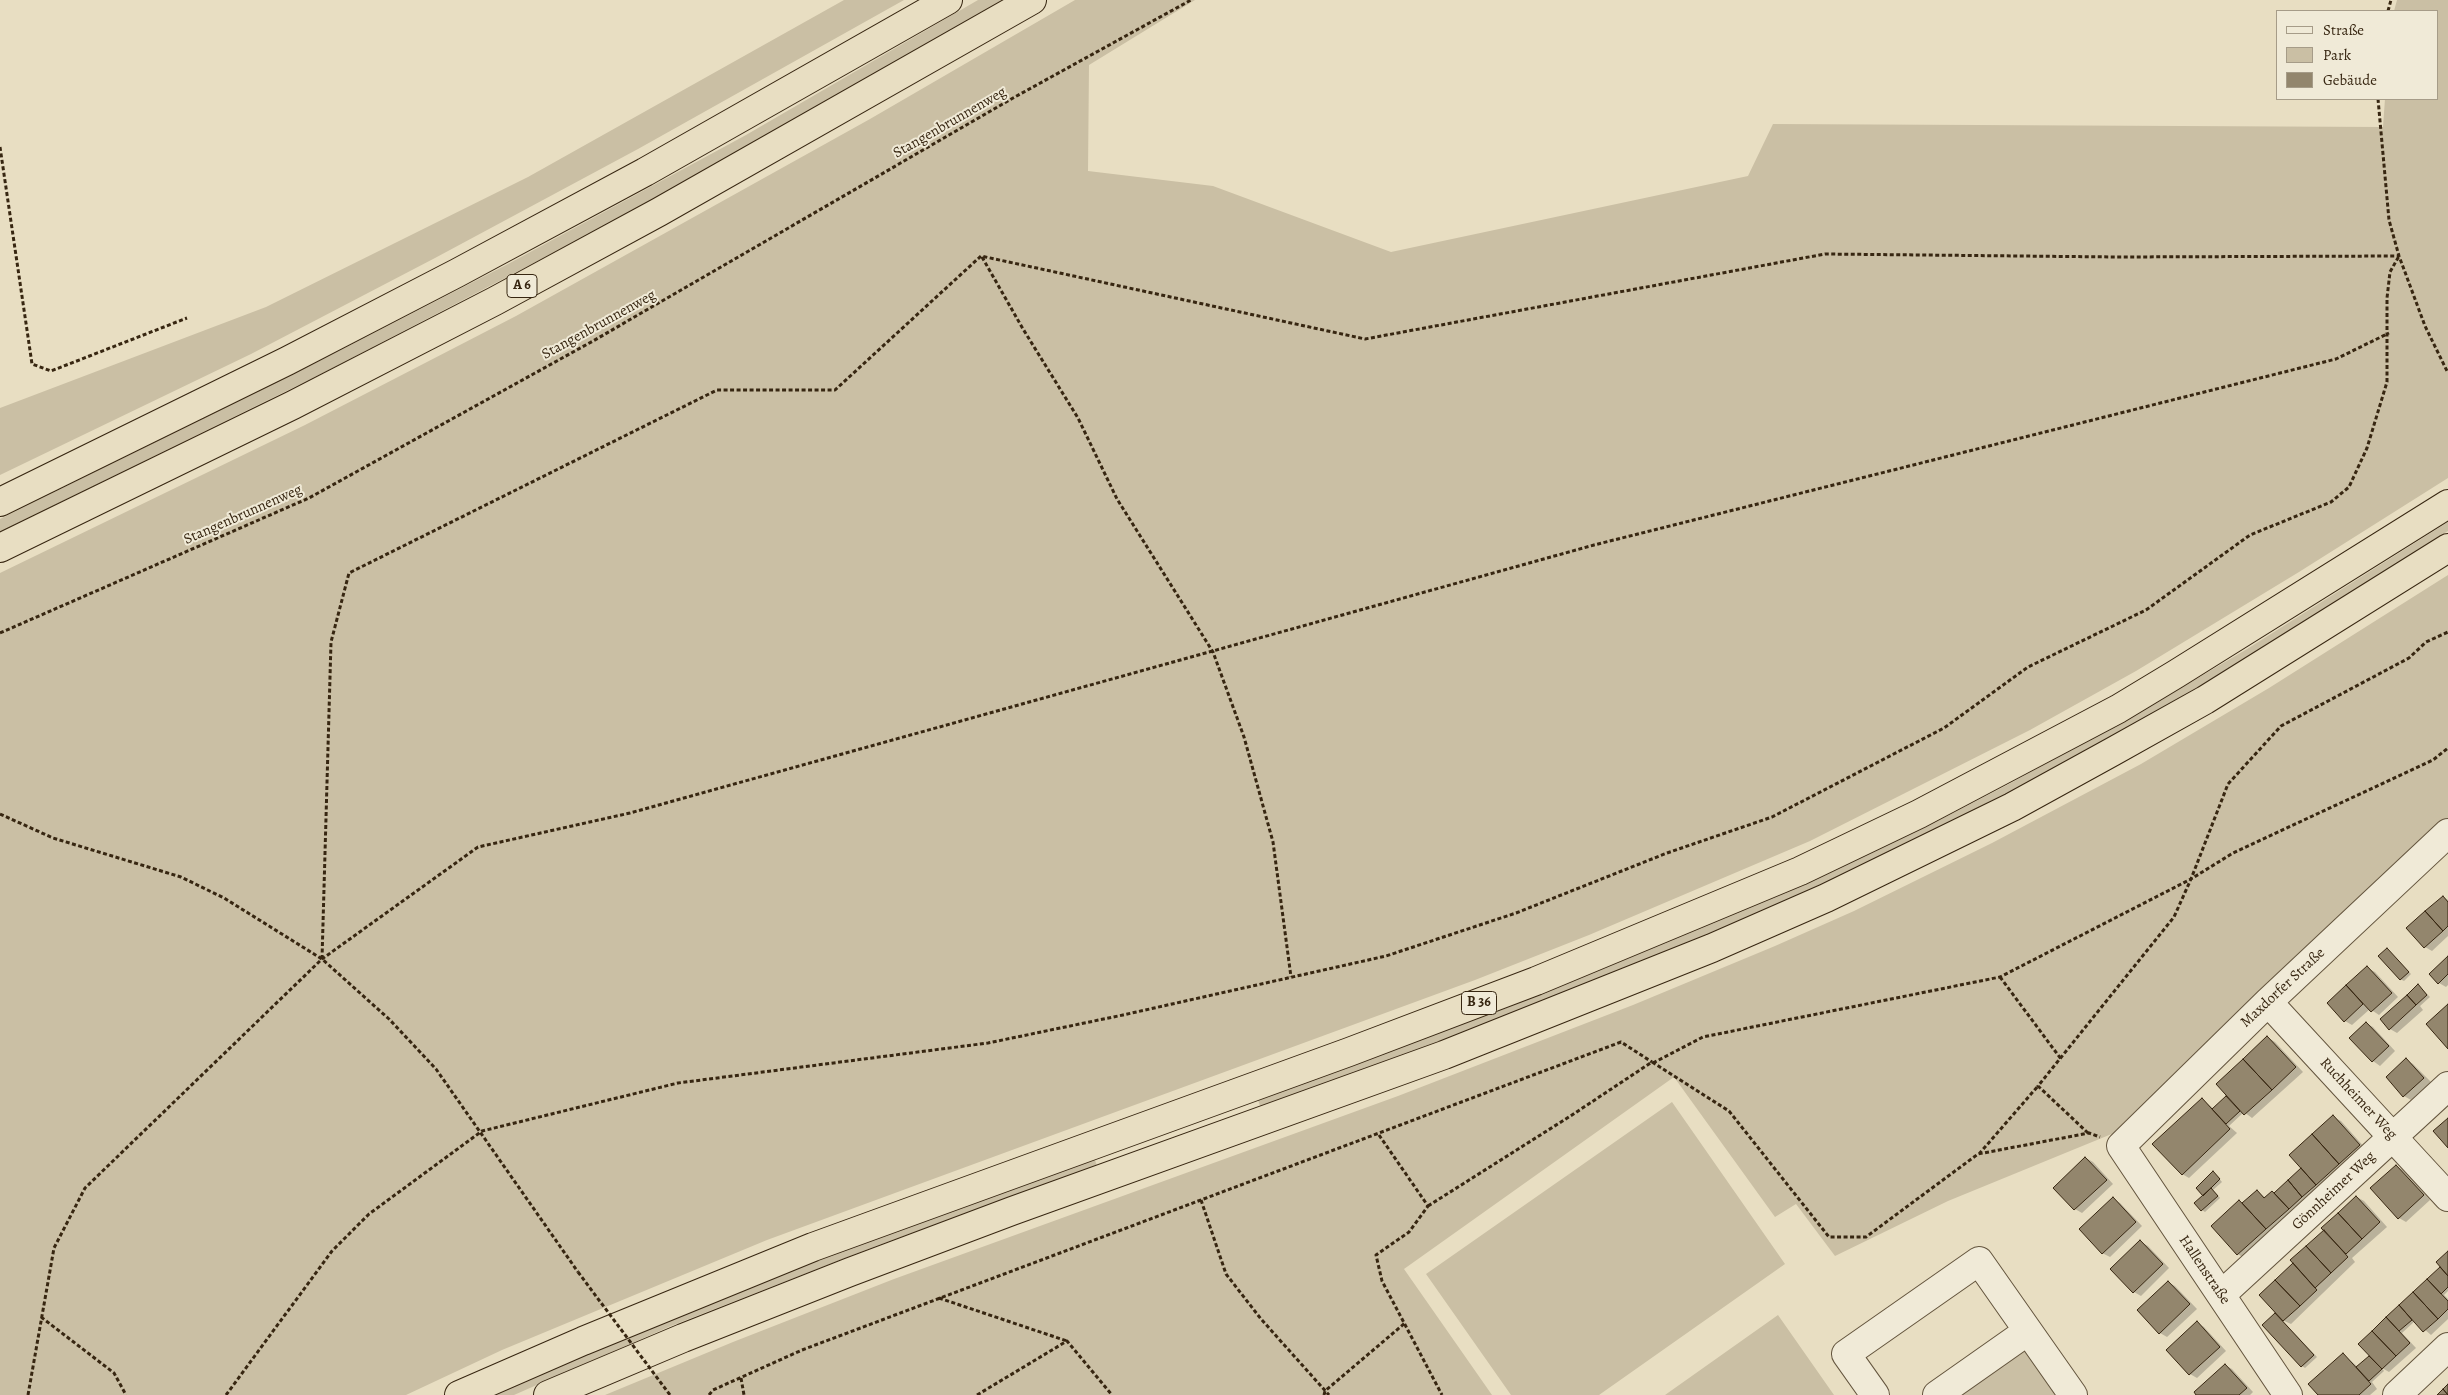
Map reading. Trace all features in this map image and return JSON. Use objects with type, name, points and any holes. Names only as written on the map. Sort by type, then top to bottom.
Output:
[{"type":"highway","points":[[0,502],[287,361],[457,273],[645,172],[948,0]]},
{"type":"highway","name":"A 6","points":[[0,548],[292,405],[503,296],[728,174],[1032,0]]},
{"type":"highway","name":"B 36","points":[[459,1395],[583,1340],[804,1251],[1349,1052],[1625,946],[1800,871],[1919,814],[2118,709],[2448,504]]},
{"type":"highway","name":"B 36","points":[[548,1395],[683,1338],[859,1268],[1444,1055],[1712,948],[1826,898],[2012,807],[2205,700],[2448,548]]},
{"type":"street","name":"Maxdorfer Straße","points":[[2121,1146],[2268,1002],[2448,834]]},
{"type":"street","name":"Ruchheimer Weg","points":[[2268,1002],[2448,1197]]},
{"type":"street","name":"Gönnheimer Weg","points":[[2221,1295],[2448,1086]]},
{"type":"street","name":"Hallenstraße","points":[[2121,1146],[2288,1395]]},
{"type":"street","points":[[1875,1395],[1846,1354],[1979,1261],[2073,1395]]},
{"type":"street","points":[[1937,1395],[2028,1331]]},
{"type":"street","points":[[2397,1395],[2448,1347]]},
{"type":"path","name":"Stangenbrunnenweg","points":[[0,634],[309,498],[593,341],[1013,98],[1190,0]]},
{"type":"path","points":[[2378,100],[2390,220],[2399,256],[2425,326],[2448,374]]},
{"type":"path","points":[[0,147],[32,364],[51,371],[186,318]]},
{"type":"path","points":[[982,256],[1365,339],[1825,254],[2117,257],[2399,256]]},
{"type":"path","points":[[982,256],[1023,329],[1078,418],[1116,499],[1213,652],[1244,737],[1273,842],[1292,977]]},
{"type":"path","points":[[322,959],[331,642],[349,574],[717,390],[835,390],[982,256]]},
{"type":"path","points":[[226,1395],[332,1251],[369,1214],[482,1132],[678,1083],[988,1043],[1386,956],[1516,913],[1667,854],[1772,817],[1944,728],[2028,667],[2146,610],[2250,535],[2331,502],[2349,487],[2367,448],[2387,382],[2389,333],[2387,298],[2390,272],[2399,256]]},
{"type":"path","points":[[28,1395],[54,1248],[85,1188],[322,959],[478,847],[630,814],[1594,545],[2336,359],[2389,333]]},
{"type":"path","points":[[709,1395],[713,1390],[802,1350],[1379,1135],[1621,1042],[1729,1112],[1829,1237],[1866,1237],[1978,1154],[2061,1060],[2174,917],[2228,784],[2282,726],[2409,658],[2426,642],[2448,632]]},
{"type":"path","points":[[1442,1395],[1382,1281],[1376,1256],[1408,1232],[1428,1206],[1572,1116],[1653,1062],[1703,1037],[2000,977],[2191,879],[2234,853],[2434,760],[2448,748]]},
{"type":"path","points":[[0,814],[53,838],[181,877],[224,898],[322,959],[389,1019],[436,1069],[482,1132],[578,1272],[670,1395]]},
{"type":"path","points":[[2000,977],[2061,1060]]},
{"type":"path","points":[[2038,1086],[2089,1133],[2121,1146]]},
{"type":"path","points":[[1978,1154],[2089,1133]]},
{"type":"path","points":[[1379,1135],[1428,1206]]},
{"type":"path","points":[[1201,1200],[1226,1274],[1261,1319],[1325,1393],[1329,1395]]},
{"type":"path","points":[[939,1298],[1067,1341],[1112,1395]]},
{"type":"path","points":[[41,1317],[114,1373],[126,1395]]},
{"type":"path","points":[[1325,1393],[1405,1323]]},
{"type":"path","points":[[977,1395],[1067,1341]]},
{"type":"path","points":[[741,1378],[744,1395]]},
{"type":"green space","points":[[844,0],[904,0],[638,149],[435,258],[251,354],[0,475],[0,408],[266,307],[528,177]]},
{"type":"green space","points":[[978,0],[1003,0],[698,175],[576,241],[325,372],[0,532],[0,519],[339,351],[508,264],[746,135]]},
{"type":"green space","points":[[1075,0],[1195,0],[1089,65],[1088,171],[1213,186],[1391,252],[1748,176],[1773,124],[2383,127],[2385,100],[2438,100],[2438,10],[2394,10],[2397,0],[2448,0],[2448,478],[2299,572],[2136,671],[2030,730],[1810,841],[1589,935],[1475,980],[767,1240],[502,1350],[406,1395],[0,1395],[0,573],[305,425],[516,316],[870,119]]},
{"type":"green space","points":[[2448,522],[2448,531],[2175,702],[2023,786],[1934,832],[1788,900],[1613,974],[1402,1056],[1260,1106],[1258,1100],[1504,1009],[1622,961],[1811,880],[1930,825],[2152,705],[2247,649]]},
{"type":"green space","points":[[2448,575],[2448,828],[2119,1131],[1948,1201],[1835,1256],[1796,1204],[1775,1217],[1674,1077],[1404,1269],[1492,1395],[605,1395],[733,1342],[894,1279],[1398,1096],[1633,1005],[1854,911],[1992,843],[2141,764],[2269,688]]},
{"type":"green space","points":[[1672,1102],[1785,1264],[1599,1395],[1511,1395],[1426,1274]]},
{"type":"green space","points":[[1095,1160],[1097,1166],[876,1246],[671,1326],[514,1395],[493,1395],[635,1333],[796,1268],[1042,1177]]},
{"type":"green space","points":[[1778,1315],[1834,1395],[1665,1395]]},
{"type":"green space","points":[[2032,1342],[2069,1395],[1956,1395]]},
{"type":"building","points":[[2443,896],[2448,902],[2448,926],[2443,931],[2425,911]]},
{"type":"building","points":[[2425,911],[2443,931],[2424,948],[2406,928]]},
{"type":"building","points":[[2387,948],[2409,972],[2400,980],[2378,956]]},
{"type":"building","points":[[2448,956],[2448,974],[2438,984],[2429,974]]},
{"type":"building","points":[[2367,966],[2392,993],[2371,1012],[2346,985]]},
{"type":"building","points":[[2418,984],[2427,995],[2416,1005],[2407,995]]},
{"type":"building","points":[[2346,985],[2363,1004],[2344,1022],[2327,1003]]},
{"type":"building","points":[[2407,995],[2416,1005],[2389,1030],[2380,1019]]},
{"type":"building","points":[[2448,1004],[2448,1049],[2426,1024]]},
{"type":"building","points":[[2366,1022],[2389,1046],[2372,1062],[2349,1038]]},
{"type":"building","points":[[2267,1036],[2296,1067],[2272,1090],[2243,1059]]},
{"type":"building","points":[[2406,1058],[2424,1078],[2403,1097],[2386,1077]]},
{"type":"building","points":[[2243,1059],[2272,1090],[2244,1115],[2216,1084]]},
{"type":"building","points":[[2226,1096],[2240,1111],[2226,1124],[2212,1109]]},
{"type":"building","points":[[2202,1098],[2230,1129],[2182,1175],[2152,1144]]},
{"type":"building","points":[[2333,1115],[2360,1145],[2339,1164],[2312,1134]]},
{"type":"building","points":[[2448,1118],[2448,1148],[2433,1131]]},
{"type":"building","points":[[2312,1134],[2339,1164],[2316,1185],[2289,1155]]},
{"type":"building","points":[[2085,1157],[2107,1180],[2074,1210],[2053,1188]]},
{"type":"building","points":[[2396,1165],[2424,1195],[2398,1219],[2370,1188]]},
{"type":"building","points":[[2301,1168],[2316,1185],[2302,1197],[2288,1180]]},
{"type":"building","points":[[2213,1171],[2220,1179],[2203,1196],[2196,1188]]},
{"type":"building","points":[[2288,1180],[2302,1197],[2289,1209],[2274,1193]]},
{"type":"building","points":[[2211,1188],[2218,1196],[2201,1211],[2194,1203]]},
{"type":"building","points":[[2257,1190],[2264,1198],[2272,1191],[2289,1209],[2266,1229],[2242,1203]]},
{"type":"building","points":[[2356,1196],[2380,1222],[2362,1239],[2338,1213]]},
{"type":"building","points":[[2113,1197],[2136,1222],[2102,1254],[2079,1229]]},
{"type":"building","points":[[2239,1200],[2266,1229],[2237,1255],[2211,1226]]},
{"type":"building","points":[[2338,1213],[2362,1239],[2346,1254],[2321,1228]]},
{"type":"building","points":[[2324,1230],[2348,1257],[2331,1273],[2306,1246]]},
{"type":"building","points":[[2140,1240],[2163,1264],[2133,1293],[2110,1269]]},
{"type":"building","points":[[2306,1246],[2331,1273],[2315,1288],[2290,1260]]},
{"type":"building","points":[[2448,1251],[2448,1276],[2436,1262]]},
{"type":"building","points":[[2293,1263],[2317,1290],[2300,1306],[2275,1280]]},
{"type":"building","points":[[2440,1267],[2448,1276],[2448,1287],[2441,1294],[2427,1279]]},
{"type":"building","points":[[2427,1279],[2448,1301],[2448,1309],[2438,1319],[2413,1292]]},
{"type":"building","points":[[2275,1280],[2300,1306],[2283,1321],[2259,1295]]},
{"type":"building","points":[[2168,1281],[2190,1304],[2159,1334],[2137,1310]]},
{"type":"building","points":[[2413,1292],[2438,1319],[2423,1332],[2399,1305]]},
{"type":"building","points":[[2399,1305],[2412,1320],[2399,1331],[2386,1317]]},
{"type":"building","points":[[2275,1313],[2314,1355],[2301,1367],[2262,1325]]},
{"type":"building","points":[[2386,1317],[2410,1343],[2396,1356],[2372,1331]]},
{"type":"building","points":[[2197,1321],[2220,1347],[2189,1375],[2166,1350]]},
{"type":"building","points":[[2372,1331],[2396,1356],[2382,1369],[2358,1344]]},
{"type":"building","points":[[2343,1353],[2371,1384],[2359,1395],[2318,1395],[2308,1384]]},
{"type":"building","points":[[2369,1356],[2382,1369],[2369,1381],[2356,1367]]},
{"type":"building","points":[[2225,1364],[2247,1388],[2239,1395],[2196,1395],[2194,1392]]},
{"type":"building","points":[[2448,1384],[2448,1395],[2443,1389]]},
{"type":"building","points":[[2443,1389],[2448,1395],[2437,1395]]}]
